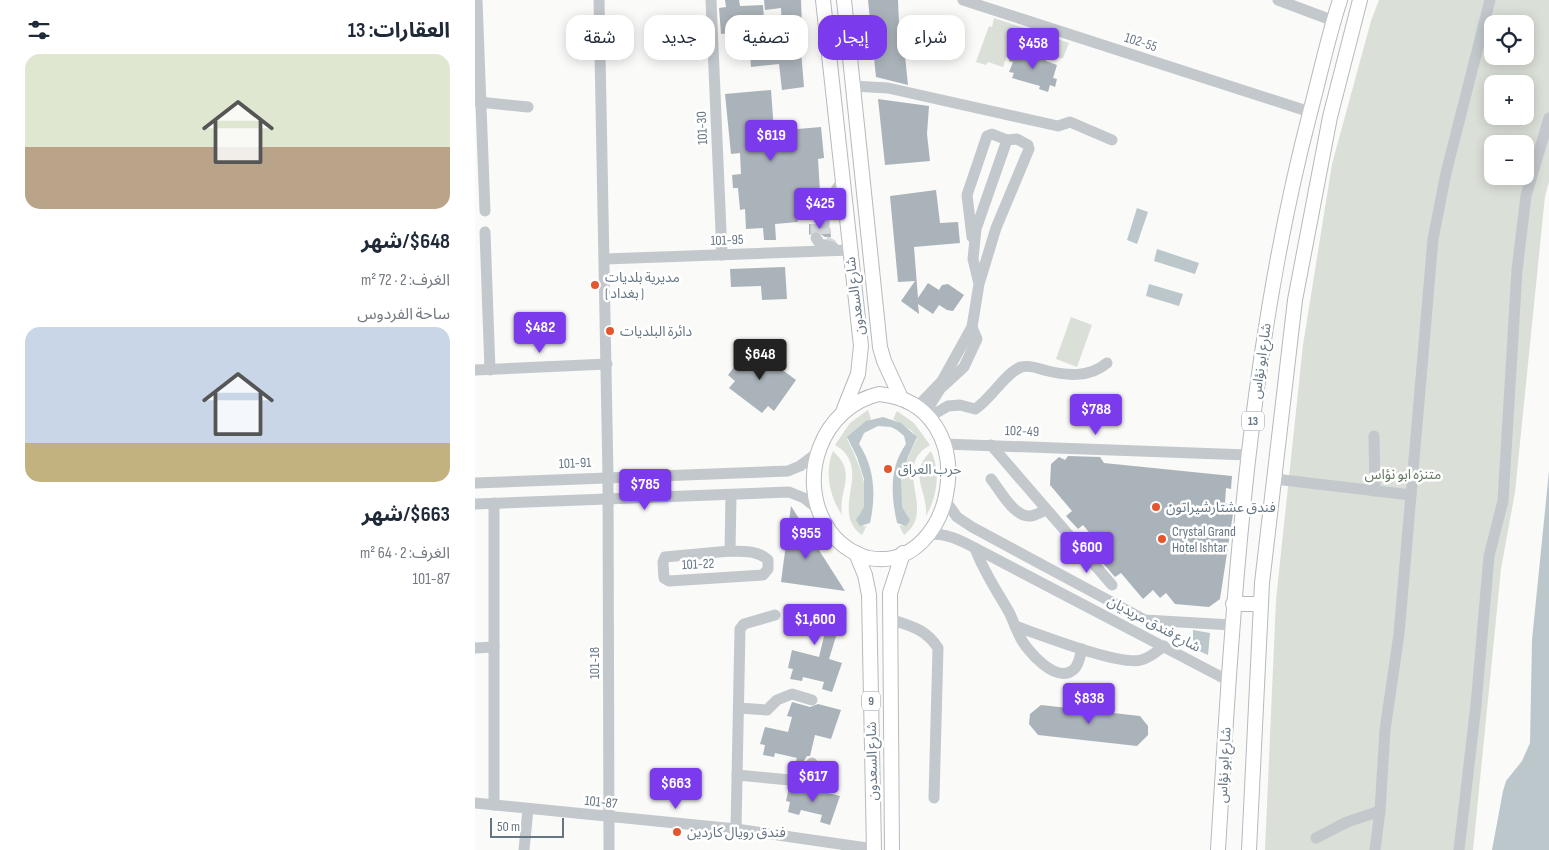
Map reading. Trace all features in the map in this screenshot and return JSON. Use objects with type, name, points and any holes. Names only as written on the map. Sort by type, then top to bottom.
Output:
[{"type":"main road","name":"شارع السعدون","points":[[823,0],[861,346],[858,374],[843,410]]},
{"type":"main road","name":"شارع السعدون","points":[[844,0],[880,347],[884,361],[901,398]]},
{"type":"main road","name":"شارع ابو نؤاس","points":[[1218,850],[1233,604],[1248,455],[1279,244],[1298,155],[1340,0]]},
{"type":"main road","name":"شارع ابو نؤاس","points":[[1249,850],[1261,604],[1298,277],[1329,118],[1360,0]]},
{"type":"main road","points":[[879,394],[901,398],[924,412],[935,423],[944,444],[948,472],[945,500],[937,522],[929,534],[903,553],[875,559],[856,553],[833,536],[819,509],[814,481],[816,460],[826,433],[843,410],[859,400],[879,394]]},
{"type":"main road","name":"شارع السعدون","points":[[856,553],[865,575],[869,595],[873,849]]},
{"type":"main road","name":"شارع السعدون","points":[[892,850],[890,593],[903,553]]},
{"type":"main road","points":[[1233,604],[1261,604]]},
{"type":"street","points":[[477,0],[478,133],[485,211]]},
{"type":"street","name":"101-18","points":[[599,0],[607,364],[609,850]]},
{"type":"street","name":"101-30","points":[[711,0],[722,255]]},
{"type":"street","name":"102-55","points":[[963,0],[1310,112]]},
{"type":"street","points":[[1278,0],[1334,21]]},
{"type":"street","points":[[1375,850],[1380,812],[1385,730],[1399,634],[1433,239],[1446,172],[1490,0]]},
{"type":"street","points":[[852,86],[888,88],[937,101],[1059,126],[1070,122],[1111,140]]},
{"type":"street","points":[[479,102],[528,107]]},
{"type":"street","points":[[1459,850],[1476,705],[1489,556],[1503,501],[1517,270],[1526,196],[1549,118]]},
{"type":"street","points":[[924,412],[947,377],[972,327],[979,284],[996,228],[1029,149],[1028,145],[1017,139],[1007,140],[992,134],[987,136],[967,195],[974,243]]},
{"type":"street","points":[[979,284],[973,259],[974,243],[981,212],[1007,140]]},
{"type":"street","points":[[820,224],[824,208],[843,181]]},
{"type":"street","points":[[485,232],[489,370]]},
{"type":"street","points":[[817,238],[822,245],[850,250]]},
{"type":"street","name":"101-95","points":[[605,259],[850,250]]},
{"type":"street","points":[[924,412],[960,405],[975,409],[984,403],[1011,373],[1022,367],[1079,375],[1098,371],[1107,363]]},
{"type":"street","points":[[475,370],[607,364]]},
{"type":"street","points":[[1374,436],[1375,491]]},
{"type":"street","name":"102-49","points":[[944,444],[1248,455]]},
{"type":"street","points":[[991,445],[1112,585]]},
{"type":"street","name":"101-91","points":[[475,483],[788,470],[800,466],[819,451]]},
{"type":"street","points":[[991,479],[1015,510],[1023,515],[1031,516],[1046,510]]},
{"type":"street","points":[[1275,479],[1411,494]]},
{"type":"street","points":[[475,504],[789,492],[804,498],[819,509]]},
{"type":"street","name":"101-22","points":[[730,551],[731,495]]},
{"type":"street","points":[[945,500],[957,517],[1145,620],[1232,624]]},
{"type":"street","points":[[494,503],[494,805]]},
{"type":"street","name":"شارع فندق مريديان","points":[[929,534],[953,537],[1139,633],[1229,682]]},
{"type":"street","points":[[975,548],[980,562],[1015,626],[1020,639],[1043,666],[1054,671],[1066,673],[1073,671],[1077,666],[1082,649]]},
{"type":"street","points":[[1009,566],[1017,550]]},
{"type":"street","name":"101-22","points":[[730,551],[755,552],[763,555],[768,560],[769,569],[763,576],[669,581],[664,578],[663,562],[665,557],[730,551]]},
{"type":"street","points":[[736,829],[740,629],[744,624],[775,616]]},
{"type":"street","points":[[890,619],[919,628],[930,636],[937,648],[934,798]]},
{"type":"street","points":[[1139,633],[1145,620]]},
{"type":"street","points":[[1015,626],[1082,649],[1127,661],[1140,661],[1151,656],[1163,646]]},
{"type":"street","points":[[475,648],[495,648]]},
{"type":"street","points":[[739,708],[767,710],[773,707],[777,700],[792,694],[813,700]]},
{"type":"street","points":[[737,775],[790,780],[801,778],[812,763]]},
{"type":"street","name":"101-87","points":[[475,803],[610,818],[736,829],[873,849]]},
{"type":"street","points":[[523,850],[528,809]]},
{"type":"street","points":[[1316,838],[1347,822],[1380,812]]},
{"type":"green space","name":"متنزه ابو نؤاس","points":[[1379,0],[1549,0],[1549,182],[1545,196],[1515,492],[1501,569],[1473,850],[1265,850],[1276,600],[1303,345],[1332,164],[1371,21]]},
{"type":"green space","points":[[994,18],[1042,34],[1039,42],[1031,48],[1016,44],[1014,49],[1010,48],[1003,67],[988,62],[986,65],[976,62],[989,26],[992,27]]},
{"type":"green space","points":[[1049,36],[1069,43],[1063,58],[1056,58],[1050,52],[1046,44]]},
{"type":"green space","points":[[1071,317],[1092,325],[1077,367],[1056,359]]},
{"type":"green space","points":[[868,410],[871,419],[847,439],[863,477],[865,489],[866,499],[864,508],[859,514],[864,527],[867,525],[862,535],[853,525],[849,514],[851,465],[846,454],[835,445],[850,423]]},
{"type":"green space","points":[[897,411],[914,423],[930,445],[919,454],[914,465],[913,477],[917,514],[913,525],[904,535],[899,525],[902,526],[907,514],[902,508],[899,499],[900,489],[905,466],[917,439],[912,431],[893,419]]},
{"type":"green space","points":[[833,451],[840,459],[846,475],[841,506],[842,515],[834,500],[830,484],[829,467]]},
{"type":"green space","points":[[931,451],[937,476],[933,501],[926,516],[926,506],[919,475],[920,467]]},
{"type":"shaded area","points":[[1137,208],[1148,212],[1137,244],[1127,240]]},
{"type":"shaded area","points":[[1157,249],[1199,263],[1195,274],[1154,261]]},
{"type":"shaded area","points":[[1149,284],[1183,294],[1179,306],[1146,296]]},
{"type":"shaded area","points":[[883,417],[901,423],[917,437],[901,479],[902,507],[910,520],[906,526],[897,523],[893,502],[894,472],[900,453],[906,444],[904,436],[891,427],[878,426],[864,433],[859,444],[868,463],[873,482],[873,503],[870,523],[860,526],[856,520],[864,507],[864,479],[857,457],[847,437],[866,421]]},
{"type":"shaded area","points":[[1549,471],[1549,850],[1492,850],[1506,781],[1522,761],[1530,743],[1532,640]]},
{"type":"shaded area","points":[[1193,630],[1210,633],[1208,655],[1193,648]]},
{"type":"building","points":[[725,0],[739,0],[740,6],[763,5],[764,15],[725,15],[725,34],[721,34],[719,8],[726,7]]},
{"type":"building","points":[[764,0],[801,0],[802,15],[781,15],[781,8],[765,10]]},
{"type":"building","points":[[868,0],[898,0],[897,60],[905,60],[908,85],[876,77],[874,60],[887,60],[887,15],[870,15]]},
{"type":"building","points":[[1013,50],[1032,56],[1038,51],[1044,53],[1046,61],[1057,65],[1053,78],[1057,79],[1055,87],[1050,85],[1048,92],[1039,89],[1040,86],[1012,78],[1014,73],[1009,72],[1013,62],[1009,61]]},
{"type":"building","points":[[750,60],[802,60],[804,87],[782,90],[779,64],[751,67]]},
{"type":"building","points":[[771,90],[774,131],[821,127],[824,158],[818,159],[820,192],[795,194],[798,222],[775,224],[776,240],[764,240],[763,228],[746,229],[745,209],[740,210],[738,188],[733,188],[732,175],[741,174],[740,153],[731,154],[725,94]]},
{"type":"building","points":[[878,99],[929,106],[927,134],[930,161],[885,165]]},
{"type":"building","points":[[936,190],[940,223],[958,222],[960,243],[914,247],[918,298],[928,283],[939,290],[942,285],[948,284],[964,295],[953,311],[939,305],[933,314],[918,304],[919,314],[901,301],[915,281],[898,282],[890,196]]},
{"type":"building","points":[[809,224],[817,224],[824,230],[830,227],[831,237],[825,237],[816,231],[809,235]]},
{"type":"building","points":[[785,267],[787,299],[762,300],[761,286],[731,287],[730,269]]},
{"type":"building","points":[[750,346],[796,380],[774,411],[768,406],[762,413],[729,388],[735,381],[728,375]]},
{"type":"building","name":"Crystal Grand Hotel Ishtar","points":[[1068,456],[1100,457],[1104,463],[1232,476],[1231,489],[1226,488],[1225,503],[1230,505],[1233,514],[1220,599],[1209,607],[1175,604],[1166,593],[1160,598],[1153,590],[1143,599],[1121,573],[1115,577],[1096,555],[1103,549],[1083,525],[1078,529],[1066,516],[1072,511],[1050,485],[1051,464],[1059,457],[1065,460]]},
{"type":"building","points":[[791,506],[845,591],[781,582]]},
{"type":"building","points":[[793,604],[842,617],[829,659],[842,663],[832,692],[822,689],[824,682],[803,677],[802,681],[790,679],[793,669],[788,668],[792,650],[819,657],[824,636],[803,631],[802,635],[791,632],[793,623],[788,622]]},
{"type":"building","points":[[792,702],[810,707],[818,704],[841,710],[831,739],[815,735],[810,756],[807,756],[800,767],[795,765],[797,758],[775,753],[774,757],[763,755],[765,745],[760,744],[765,727],[788,732],[792,717],[787,716]]},
{"type":"building","points":[[1041,705],[1140,716],[1148,726],[1148,735],[1137,746],[1038,735],[1029,724],[1030,714]]},
{"type":"building","points":[[800,786],[840,796],[830,825],[820,822],[822,815],[801,810],[799,815],[788,812],[790,802],[786,801],[789,787]]},
{"type":"tunnel","points":[[824,223],[825,241],[836,247]]},
{"type":"tunnel","points":[[816,224],[816,238]]},
{"type":"place","name":"مديرية بلديات ( بغداد )","points":[[595,285]]},
{"type":"place","name":"دائرة البلديات","points":[[610,331]]},
{"type":"place","name":"حرب العراق","points":[[888,469]]},
{"type":"place","name":"فندق عشتارشيراتون","points":[[1156,507]]},
{"type":"place","name":"Crystal Grand Hotel Ishtar","points":[[1162,539]]},
{"type":"place","name":"فندق رويال كاردين","points":[[677,832]]}]
